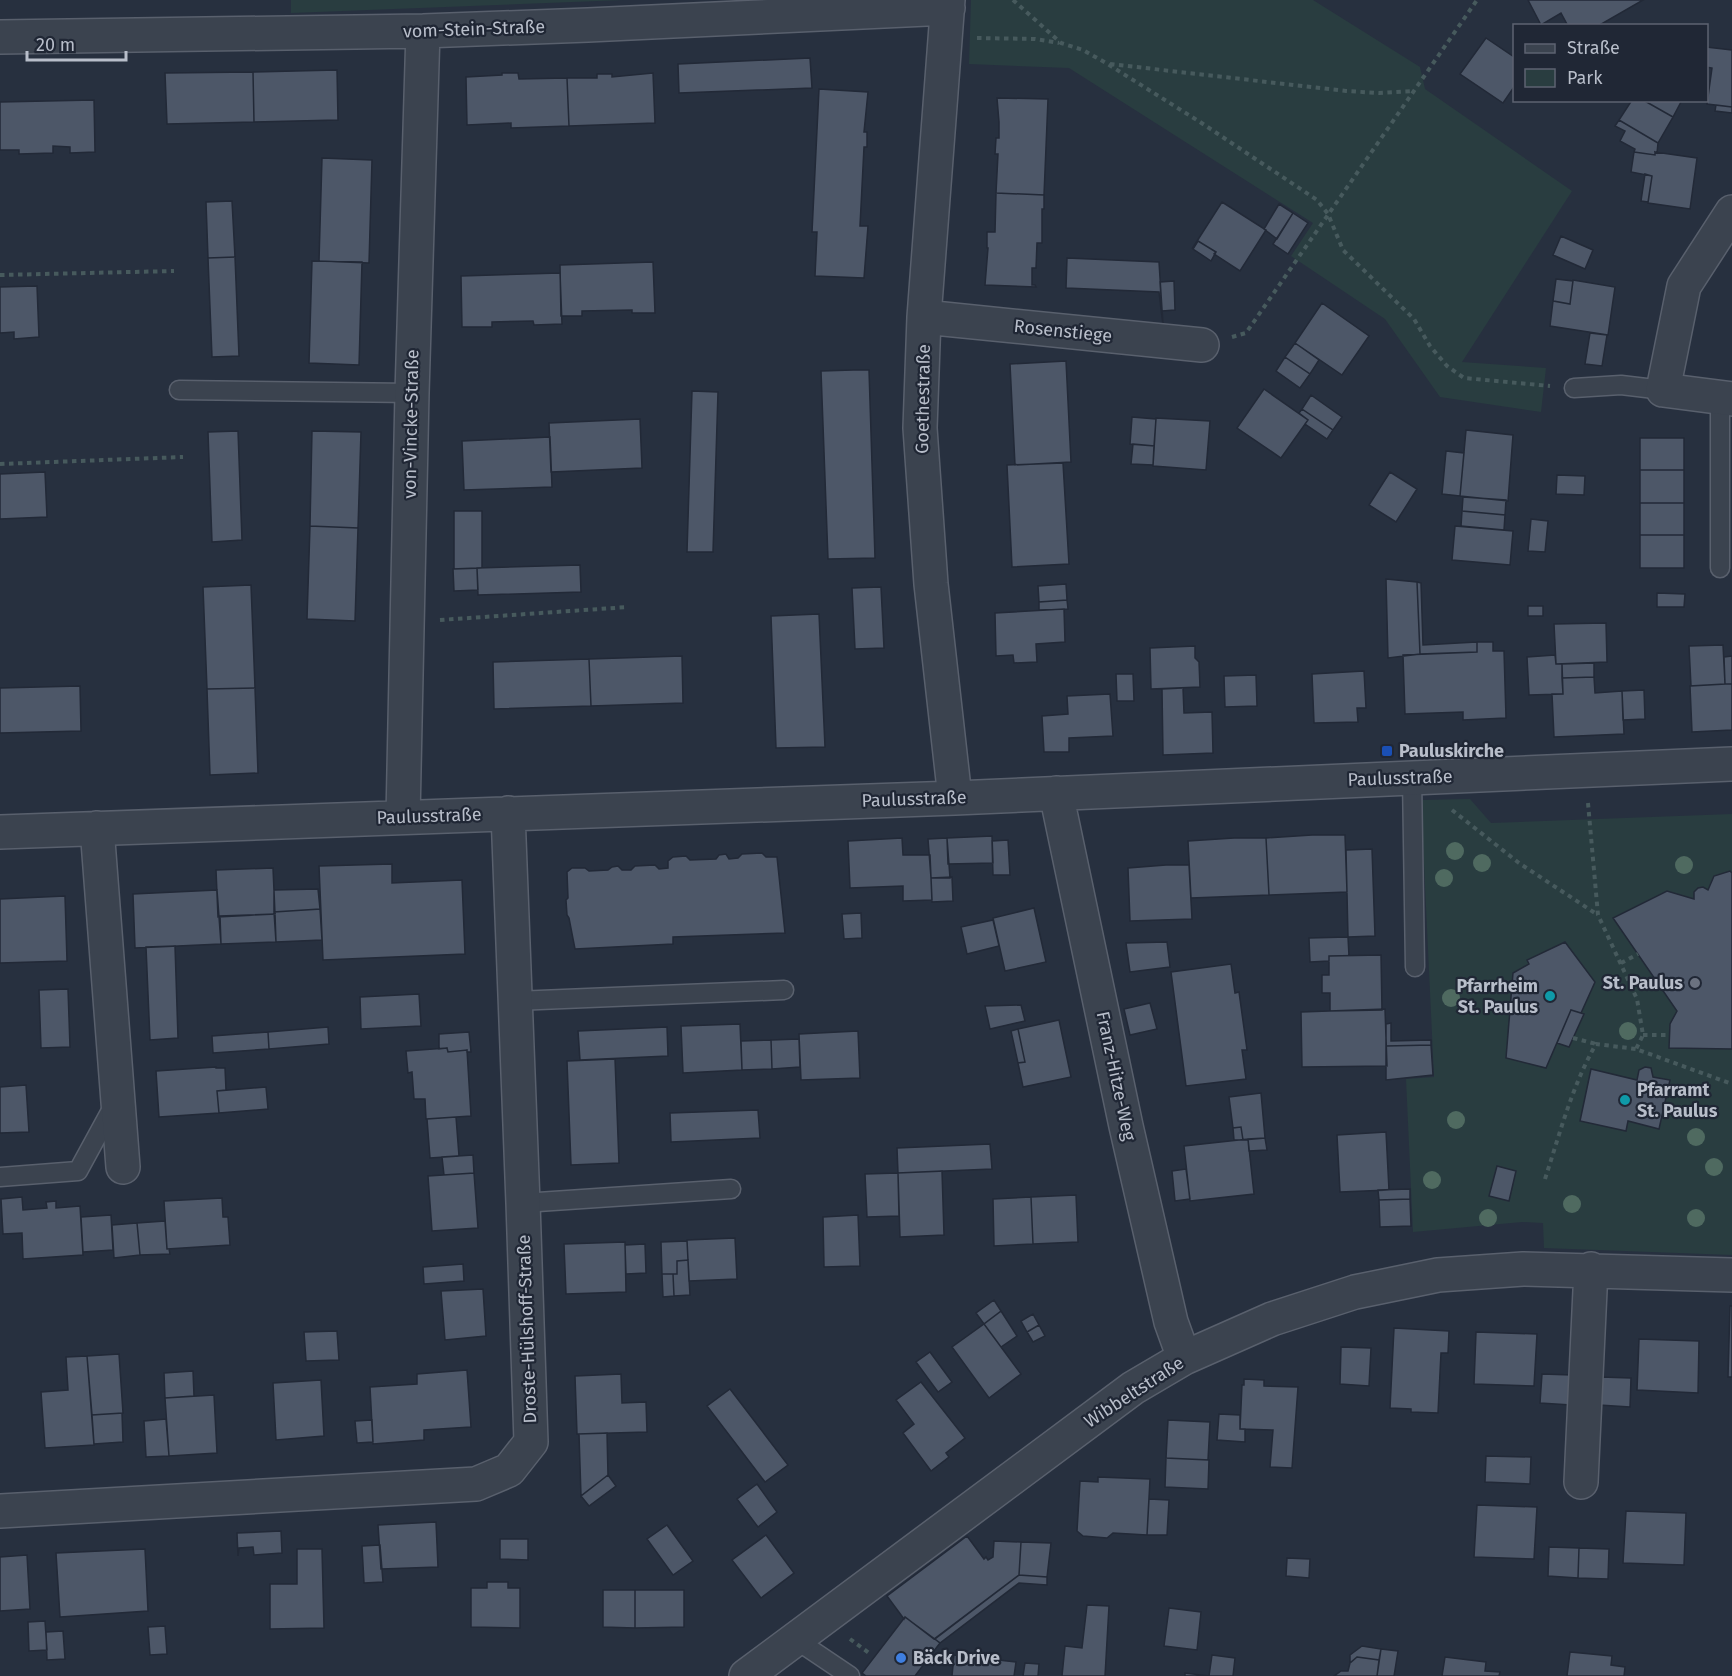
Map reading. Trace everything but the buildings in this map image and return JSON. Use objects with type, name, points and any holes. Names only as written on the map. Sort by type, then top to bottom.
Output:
[{"type":"street","name":"vom-Stein-Straße","points":[[0,38],[423,31],[948,15]]},
{"type":"street","name":"Goethestraße","points":[[948,15],[924,317],[920,428],[931,584],[955,798]]},
{"type":"street","name":"von-Vincke-Straße","points":[[403,817],[423,31]]},
{"type":"street","points":[[1726,398],[1663,390],[1684,286],[1732,212]]},
{"type":"street","name":"Rosenstiege","points":[[924,317],[1202,345]]},
{"type":"street","name":"Paulusstraße","points":[[0,832],[955,798],[1732,764]]},
{"type":"street","name":"Franz-Hitze-Weg","points":[[1056,793],[1126,1126],[1172,1322],[1184,1358]]},
{"type":"street","name":"Droste-Hülshoff-Straße","points":[[0,1511],[476,1484],[509,1470],[531,1442],[508,813]]},
{"type":"street","points":[[96,828],[123,1167]]},
{"type":"street","name":"Wibbeltstraße","points":[[746,1676],[1133,1388],[1184,1358],[1272,1319],[1355,1292],[1438,1275],[1523,1269],[1591,1269],[1732,1275]]},
{"type":"street","points":[[1581,1482],[1591,1269]]},
{"type":"lane","points":[[1575,388],[1622,385],[1663,390]]},
{"type":"lane","points":[[179,390],[412,393]]},
{"type":"lane","points":[[1720,568],[1726,398]]},
{"type":"lane","points":[[1412,778],[1415,967]]},
{"type":"lane","points":[[515,1001],[784,990]]},
{"type":"lane","points":[[0,1177],[78,1172],[118,1098]]},
{"type":"lane","points":[[524,1203],[731,1189]]},
{"type":"lane","points":[[795,1640],[850,1676]]},
{"type":"path","points":[[1013,0],[1061,43]]},
{"type":"path","points":[[1202,345],[1246,333],[1477,0]]},
{"type":"path","points":[[948,15],[1083,50],[1303,189],[1317,200],[1328,214],[1343,250],[1414,319],[1430,346],[1447,366],[1464,378],[1575,388]]},
{"type":"path","points":[[1106,63],[1346,91],[1379,93],[1414,91]]},
{"type":"path","points":[[0,275],[174,271]]},
{"type":"path","points":[[0,464],[183,457]]},
{"type":"path","points":[[407,622],[628,608]]},
{"type":"path","points":[[1585,771],[1598,915],[1637,999],[1643,1035],[1636,1049]]},
{"type":"path","points":[[1412,778],[1519,864],[1598,915]]},
{"type":"path","points":[[1621,963],[1638,954]]},
{"type":"path","points":[[1643,1035],[1670,1035]]},
{"type":"path","points":[[1573,1038],[1596,1044],[1636,1049],[1732,1084]]},
{"type":"path","points":[[1545,1179],[1572,1098],[1586,1061],[1596,1044]]},
{"type":"green space","points":[[291,0],[624,0],[291,13]]},
{"type":"green space","points":[[971,0],[1313,0],[1420,67],[1425,89],[1572,191],[1462,362],[1546,368],[1541,412],[1440,397],[1385,319],[1291,256],[1313,223],[1069,68],[969,64]]},
{"type":"green space","points":[[1470,799],[1491,823],[1732,814],[1732,1255],[1544,1248],[1543,1223],[1522,1222],[1413,1232],[1406,1079],[1434,1077],[1421,800]]},
{"type":"place","name":"Pauluskirche","points":[[1387,751]]},
{"type":"place","name":"St. Paulus","points":[[1695,983]]},
{"type":"place","name":"Pfarrheim St. Paulus","points":[[1550,996]]},
{"type":"place","name":"Pfarramt St. Paulus","points":[[1625,1100]]},
{"type":"place","name":"Bäck Drive","points":[[901,1658]]}]
